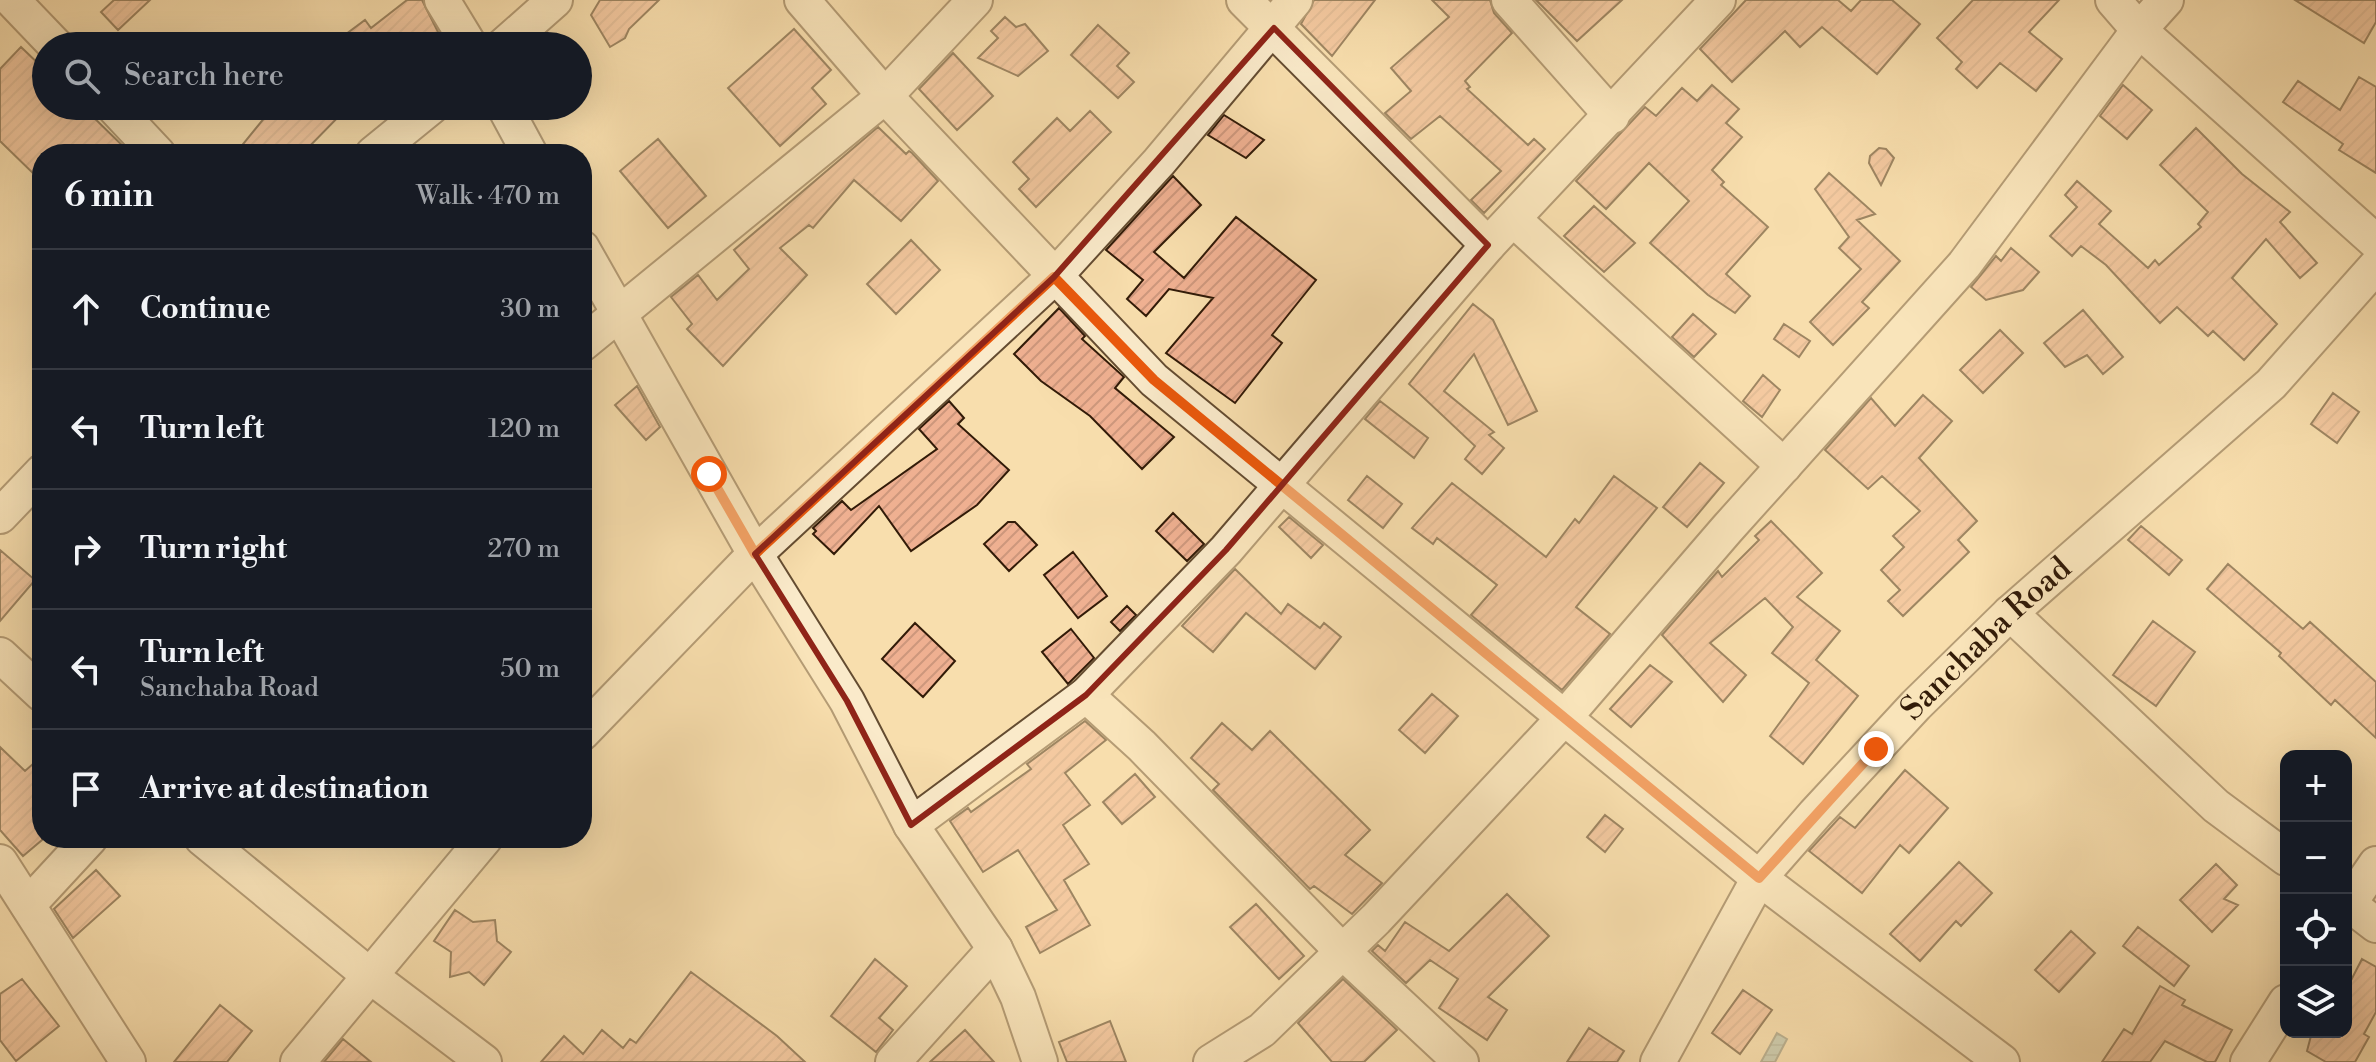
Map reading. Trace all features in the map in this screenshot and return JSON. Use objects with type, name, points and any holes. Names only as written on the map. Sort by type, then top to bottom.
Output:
[{"type":"street","points":[[12,0],[43,32]]},
{"type":"street","points":[[442,0],[461,32]]},
{"type":"street","points":[[519,32],[555,0]]},
{"type":"street","points":[[802,0],[885,96],[1154,380],[1759,878],[2002,1062]]},
{"type":"street","points":[[592,335],[885,96],[975,0]]},
{"type":"street","points":[[1244,0],[1488,245]]},
{"type":"street","points":[[592,723],[755,554],[1054,277],[1159,162],[1295,0]]},
{"type":"street","points":[[1509,0],[1612,116]]},
{"type":"street","points":[[911,825],[1086,695],[1226,550],[1488,245],[1718,0]]},
{"type":"street","points":[[2113,0],[2139,30],[2376,242]]},
{"type":"street","points":[[1211,1062],[1262,1030],[1343,952],[1564,718],[1964,265],[2139,30],[2166,0]]},
{"type":"street","points":[[126,120],[149,144]]},
{"type":"street","points":[[385,144],[415,120]]},
{"type":"street","points":[[512,120],[525,144]]},
{"type":"street","points":[[1513,219],[1784,466]]},
{"type":"street","points":[[592,266],[755,554],[847,701],[911,825],[995,949],[1018,997],[1040,1062]]},
{"type":"street","name":"Sanchaba Road","points":[[1658,1062],[1759,878],[1916,705],[2010,613],[2271,384],[2376,266]]},
{"type":"street","points":[[0,516],[32,482]]},
{"type":"street","points":[[2010,613],[2216,806],[2280,854]]},
{"type":"street","points":[[0,655],[32,685]]},
{"type":"street","points":[[1086,695],[1142,746],[1343,952],[1461,1062]]},
{"type":"street","points":[[28,905],[81,848]]},
{"type":"street","points":[[214,848],[369,975],[484,1062]]},
{"type":"street","points":[[298,1062],[477,848]]},
{"type":"street","points":[[0,862],[128,1062]]},
{"type":"street","points":[[2352,898],[2376,864]]},
{"type":"street","points":[[2352,908],[2376,925]]},
{"type":"street","points":[[893,1062],[995,949]]},
{"type":"street","points":[[2248,1062],[2280,1011]]},
{"type":"highlighted area","points":[[1274,28],[1488,245],[1226,550],[1086,695],[911,825],[847,701],[755,554],[1054,277]]},
{"type":"water","points":[[1777,1033],[1787,1039],[1775,1062],[1761,1062]]},
{"type":"building","points":[[114,0],[150,0],[118,30],[101,12]]},
{"type":"building","points":[[407,0],[422,0],[438,32],[349,32],[365,20],[371,28]]},
{"type":"building","points":[[600,0],[659,0],[629,29],[625,38],[610,47],[591,15]]},
{"type":"building","points":[[1314,0],[1375,0],[1332,56],[1301,24]]},
{"type":"building","points":[[1432,0],[1490,0],[1494,13],[1512,33],[1465,81],[1470,87],[1467,89],[1528,145],[1534,139],[1545,149],[1484,213],[1471,200],[1501,171],[1440,116],[1411,139],[1385,113],[1411,91],[1391,68],[1449,17]]},
{"type":"building","points":[[1536,0],[1622,0],[1577,41]]},
{"type":"building","points":[[1746,0],[1838,0],[1851,11],[1861,0],[1892,0],[1920,24],[1877,74],[1822,27],[1800,47],[1785,31],[1732,82],[1700,49]]},
{"type":"building","points":[[1973,0],[2059,0],[2029,32],[2062,59],[2036,91],[2000,63],[1977,88],[1956,69],[1962,62],[1937,38]]},
{"type":"building","points":[[2295,0],[2376,0],[2376,22],[2364,43]]},
{"type":"building","points":[[1005,17],[1016,27],[1025,24],[1048,51],[1018,76],[978,58],[998,38],[991,31]]},
{"type":"building","points":[[1098,25],[1129,53],[1117,66],[1134,82],[1118,98],[1071,55]]},
{"type":"building","points":[[794,29],[831,70],[812,88],[826,104],[780,146],[728,88]]},
{"type":"building","points":[[21,47],[32,58],[32,120],[96,120],[121,144],[32,144],[32,172],[0,141],[0,69]]},
{"type":"building","points":[[953,53],[993,96],[957,130],[919,89]]},
{"type":"building","points":[[2359,77],[2376,87],[2376,173],[2339,150],[2343,144],[2283,102],[2298,81],[2340,110]]},
{"type":"building","points":[[1712,85],[1739,109],[1726,123],[1742,137],[1712,170],[1724,182],[1721,185],[1768,227],[1726,274],[1750,296],[1735,313],[1708,295],[1650,243],[1689,201],[1649,163],[1606,209],[1576,181],[1645,107],[1656,116],[1682,88],[1697,101]]},
{"type":"building","points":[[2123,85],[2152,110],[2127,139],[2100,116]]},
{"type":"building","points":[[1090,111],[1111,132],[1036,207],[1019,189],[1029,179],[1013,162],[1057,118],[1070,131]]},
{"type":"building","points":[[1224,115],[1264,140],[1246,158],[1208,135]]},
{"type":"building","points":[[263,120],[335,120],[312,144],[243,144]]},
{"type":"building","points":[[878,127],[906,154],[909,151],[912,153],[938,181],[901,221],[854,180],[813,228],[809,225],[780,248],[807,275],[723,366],[687,329],[692,324],[671,297],[698,275],[717,300],[749,269],[734,250]]},
{"type":"building","points":[[2196,128],[2242,174],[2290,212],[2280,222],[2317,263],[2300,278],[2266,239],[2232,278],[2277,324],[2244,360],[2213,331],[2208,336],[2177,307],[2160,323],[2106,265],[2081,246],[2072,256],[2050,236],[2077,207],[2065,195],[2077,181],[2111,211],[2099,224],[2148,268],[2155,260],[2159,265],[2201,227],[2198,224],[2208,212],[2160,165]]},
{"type":"building","points":[[658,139],[706,196],[668,228],[620,171]]},
{"type":"building","points":[[1879,148],[1886,149],[1894,158],[1881,185],[1869,163],[1870,156]]},
{"type":"building","points":[[1829,173],[1875,214],[1857,220],[1900,261],[1862,302],[1869,308],[1833,345],[1810,322],[1861,269],[1839,248],[1849,237],[1815,189]]},
{"type":"building","points":[[1173,176],[1201,205],[1154,252],[1184,278],[1236,217],[1316,280],[1272,335],[1282,343],[1235,403],[1166,353],[1213,298],[1169,289],[1146,316],[1127,299],[1143,280],[1106,250]]},
{"type":"building","points":[[1594,206],[1635,243],[1604,272],[1564,236]]},
{"type":"building","points":[[911,240],[940,270],[896,314],[867,284]]},
{"type":"building","points":[[2011,248],[2039,272],[2023,290],[1986,300],[1971,287],[1996,256],[2001,261]]},
{"type":"building","points":[[1473,304],[1493,320],[1537,411],[1508,425],[1474,354],[1444,391],[1494,432],[1489,435],[1504,448],[1482,474],[1465,459],[1475,446],[1409,384]]},
{"type":"building","points":[[1059,308],[1085,336],[1082,339],[1124,377],[1115,388],[1174,437],[1142,469],[1090,416],[1041,381],[1014,354]]},
{"type":"building","points":[[2083,310],[2123,357],[2103,374],[2087,355],[2065,367],[2044,343]]},
{"type":"building","points":[[1693,314],[1716,334],[1694,357],[1672,337]]},
{"type":"building","points":[[1784,324],[1810,341],[1799,357],[1774,339]]},
{"type":"building","points":[[2000,330],[2023,353],[1983,393],[1960,370]]},
{"type":"building","points":[[1763,375],[1780,390],[1762,417],[1743,401]]},
{"type":"building","points":[[637,386],[660,427],[646,440],[615,405]]},
{"type":"building","points":[[2333,393],[2359,412],[2337,443],[2311,424]]},
{"type":"building","points":[[1923,395],[1952,421],[1919,458],[1977,521],[1958,540],[1969,552],[1903,616],[1888,601],[1900,590],[1881,570],[1904,547],[1893,536],[1920,511],[1882,476],[1868,489],[1825,450],[1871,398],[1895,426]]},
{"type":"building","points":[[949,401],[964,418],[958,424],[1009,470],[977,505],[911,551],[879,506],[834,554],[813,534],[816,531],[813,528],[842,501],[851,510],[937,449],[919,429]]},
{"type":"building","points":[[1380,401],[1428,438],[1414,458],[1365,419]]},
{"type":"building","points":[[1700,463],[1724,483],[1687,527],[1663,507]]},
{"type":"building","points":[[1367,476],[1402,504],[1383,528],[1348,500]]},
{"type":"building","points":[[1614,476],[1657,508],[1576,607],[1610,634],[1562,690],[1471,615],[1497,585],[1437,538],[1433,544],[1412,528],[1452,483],[1546,557],[1575,519],[1579,523]]},
{"type":"building","points":[[1173,513],[1204,544],[1187,561],[1156,531]]},
{"type":"building","points":[[1289,517],[1323,545],[1311,558],[1279,527]]},
{"type":"building","points":[[1771,521],[1822,573],[1797,597],[1840,631],[1816,660],[1858,696],[1803,764],[1770,736],[1809,683],[1772,653],[1793,627],[1765,598],[1710,643],[1746,675],[1723,702],[1662,635],[1718,571],[1722,577],[1759,540],[1755,536]]},
{"type":"building","points":[[1008,522],[1015,522],[1037,545],[1009,571],[984,544]]},
{"type":"building","points":[[2141,526],[2182,560],[2169,575],[2128,540]]},
{"type":"building","points":[[0,550],[32,577],[32,584],[0,621]]},
{"type":"building","points":[[1073,552],[1107,596],[1078,618],[1044,575]]},
{"type":"building","points":[[2228,564],[2303,629],[2310,622],[2376,682],[2376,738],[2335,700],[2331,705],[2279,656],[2281,653],[2207,589]]},
{"type":"building","points":[[1235,569],[1281,614],[1288,604],[1320,628],[1324,623],[1341,637],[1315,669],[1246,613],[1213,652],[1182,626]]},
{"type":"building","points":[[1127,606],[1136,615],[1120,631],[1111,622]]},
{"type":"building","points":[[2153,621],[2195,652],[2156,706],[2113,675]]},
{"type":"building","points":[[915,623],[955,661],[923,697],[882,659]]},
{"type":"building","points":[[1071,629],[1094,658],[1068,684],[1042,652]]},
{"type":"building","points":[[1650,665],[1672,682],[1631,727],[1610,709]]},
{"type":"building","points":[[1432,694],[1458,716],[1425,753],[1399,730]]},
{"type":"building","points":[[1085,721],[1106,740],[1065,773],[1090,805],[1063,825],[1089,864],[1064,880],[1090,925],[1040,953],[1026,927],[1057,910],[1018,850],[983,872],[950,821],[968,808],[971,812],[1031,769],[1027,764]]},
{"type":"building","points":[[1222,723],[1252,750],[1270,731],[1370,830],[1345,855],[1382,883],[1352,914],[1314,886],[1310,889],[1213,790],[1219,784],[1191,758]]},
{"type":"building","points":[[0,747],[25,771],[32,765],[32,848],[23,856],[0,830]]},
{"type":"building","points":[[1905,770],[1948,808],[1909,853],[1900,845],[1862,893],[1809,851],[1840,817],[1855,828]]},
{"type":"building","points":[[1135,774],[1155,797],[1122,824],[1103,802]]},
{"type":"building","points":[[1605,815],[1623,829],[1605,852],[1587,837]]},
{"type":"building","points":[[1959,862],[1992,893],[1961,926],[1956,921],[1920,961],[1890,934]]},
{"type":"building","points":[[2216,864],[2237,885],[2224,899],[2238,905],[2212,932],[2180,900]]},
{"type":"building","points":[[96,870],[120,896],[73,938],[54,909]]},
{"type":"building","points":[[1507,894],[1549,936],[1488,997],[1507,1010],[1487,1040],[1439,1008],[1458,979],[1430,960],[1406,983],[1372,951],[1378,945],[1385,951],[1405,922],[1449,951]]},
{"type":"building","points":[[1256,904],[1304,956],[1279,979],[1230,927]]},
{"type":"building","points":[[455,910],[473,922],[495,920],[497,941],[511,952],[484,985],[469,972],[450,977],[451,952],[434,941]]},
{"type":"building","points":[[2138,927],[2189,966],[2174,986],[2123,946]]},
{"type":"building","points":[[2071,931],[2095,953],[2059,992],[2035,970]]},
{"type":"building","points":[[875,959],[907,986],[879,1018],[893,1030],[876,1052],[831,1016]]},
{"type":"building","points":[[2362,959],[2376,967],[2376,1012],[2364,1034],[2369,1037],[2355,1062],[2326,1062],[2307,1051],[2310,1038],[2352,1038],[2352,978]]},
{"type":"building","points":[[691,972],[777,1036],[805,1062],[541,1062],[564,1036],[583,1054],[602,1030],[623,1048],[630,1039],[636,1043]]},
{"type":"building","points":[[22,979],[59,1026],[16,1061],[0,1040],[0,994]]},
{"type":"building","points":[[1343,979],[1397,1030],[1364,1062],[1332,1062],[1298,1023]]},
{"type":"building","points":[[2160,986],[2185,1000],[2182,1005],[2232,1030],[2215,1062],[2207,1062],[2165,1041],[2150,1062],[2102,1062],[2124,1029],[2132,1034]]},
{"type":"building","points":[[1743,990],[1772,1010],[1740,1054],[1712,1033]]},
{"type":"building","points":[[220,1005],[252,1031],[227,1062],[174,1062]]},
{"type":"building","points":[[1110,1021],[1126,1062],[1067,1062],[1059,1042]]},
{"type":"building","points":[[1589,1028],[1624,1051],[1617,1062],[1567,1062]]},
{"type":"building","points":[[965,1030],[994,1062],[930,1062]]},
{"type":"building","points":[[343,1039],[371,1062],[324,1062]]},
{"type":"route","points":[[709,474],[755,554],[1054,277],[1154,380],[1759,878],[1876,749]]}]
